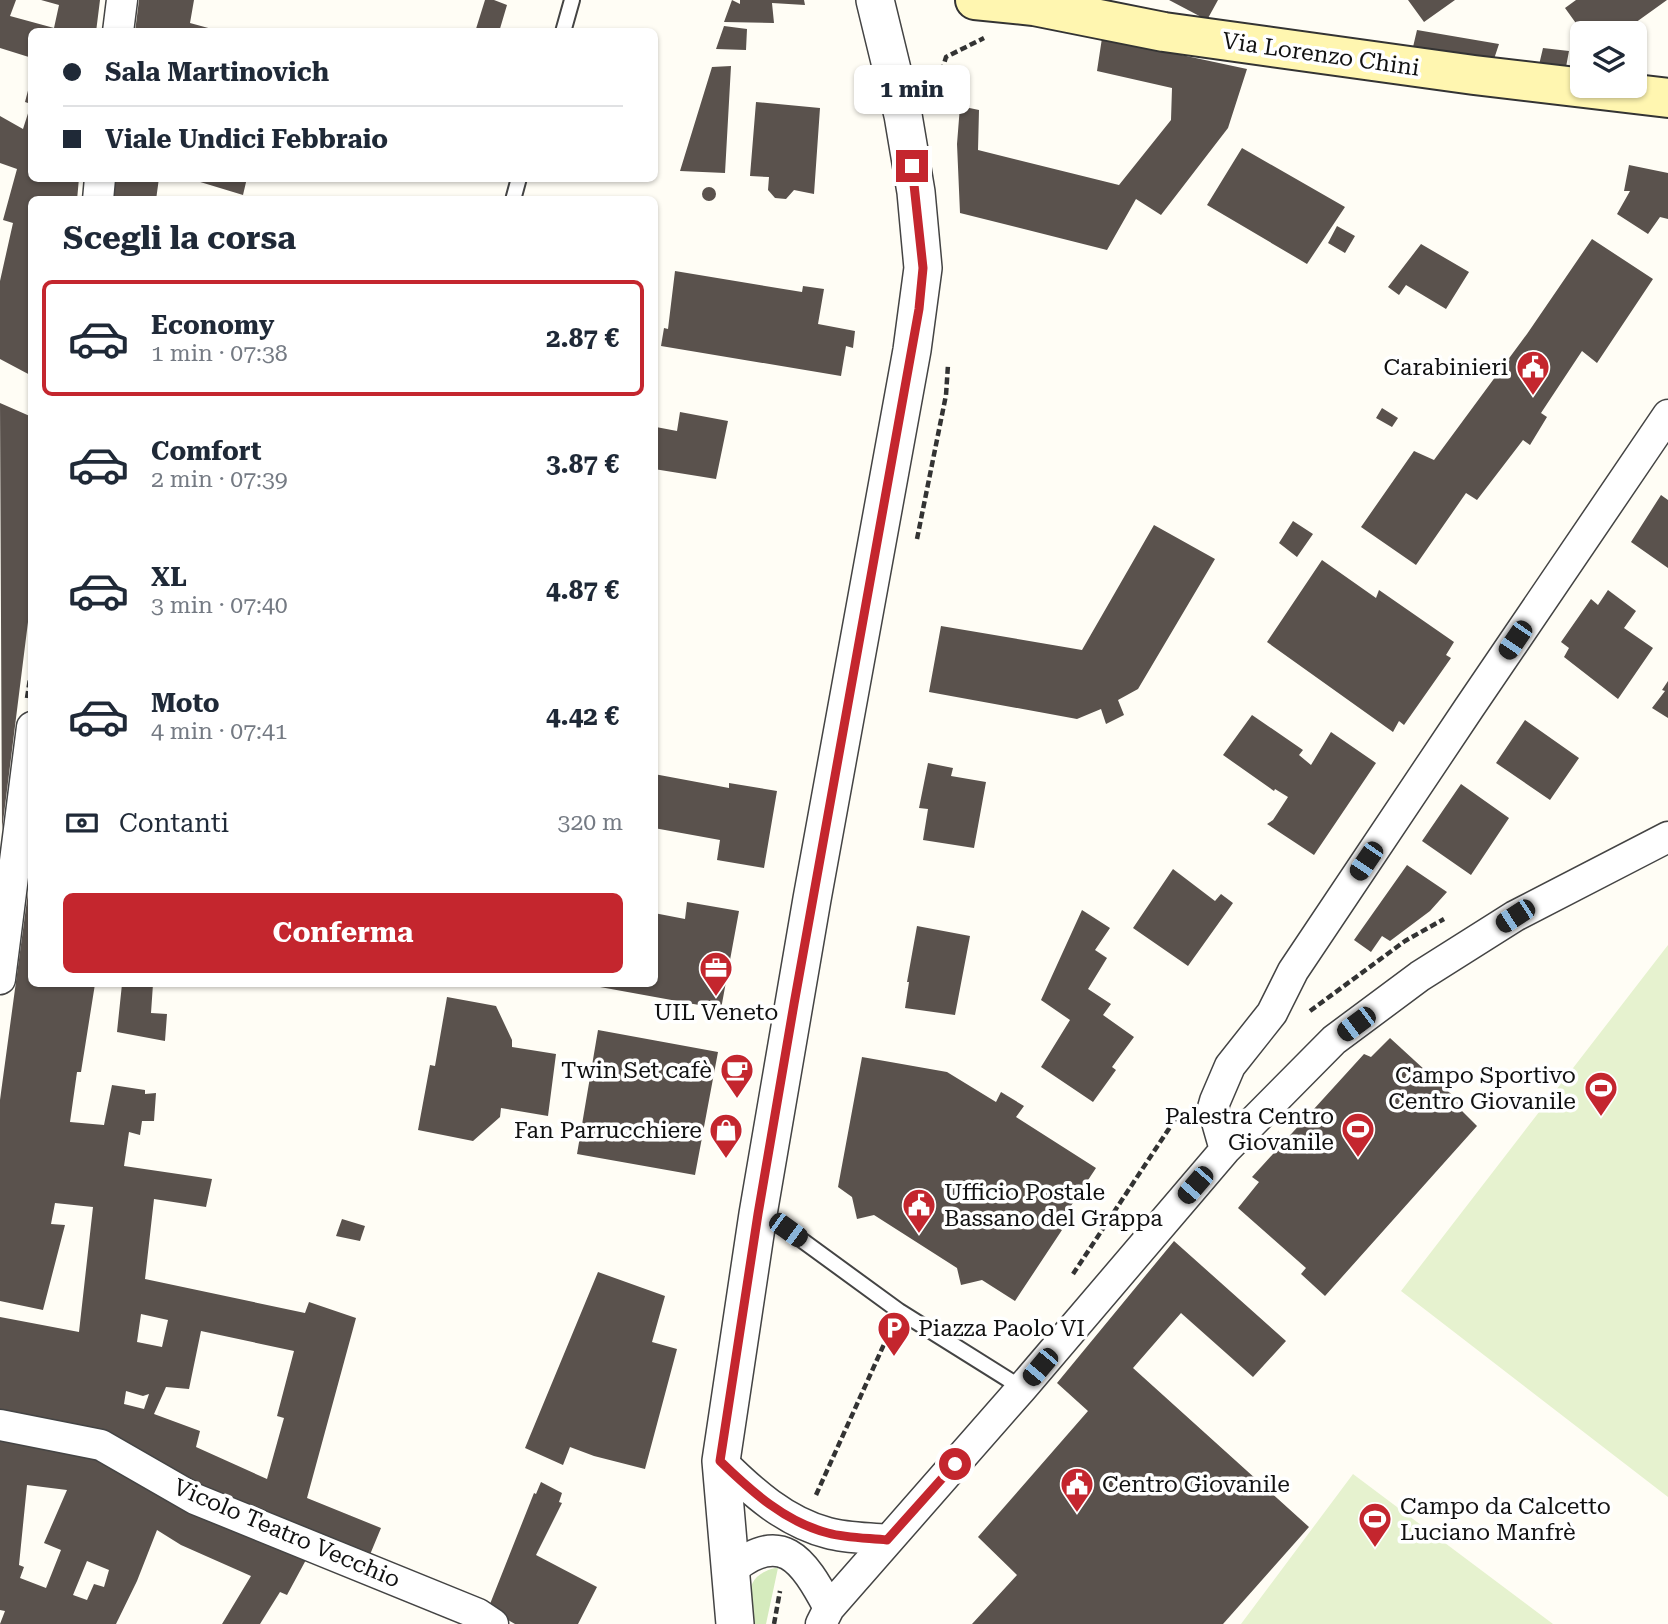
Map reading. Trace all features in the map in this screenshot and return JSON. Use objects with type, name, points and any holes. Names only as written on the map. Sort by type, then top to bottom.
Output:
[{"type":"main road","name":"Via Lorenzo Chini","points":[[975,0],[1035,3],[1164,32],[1474,75],[1668,97]]},
{"type":"street","points":[[118,28],[122,0]]},
{"type":"street","points":[[734,1624],[720,1461],[758,1214],[919,309],[923,268],[916,192],[903,115],[875,0]]},
{"type":"street","points":[[1225,1150],[1213,1108],[1230,1066],[1272,1013],[1293,971],[1668,415]]},
{"type":"street","points":[[0,979],[28,758]]},
{"type":"street","points":[[729,1572],[752,1555],[768,1550],[791,1554],[801,1562],[825,1616],[887,1540],[1022,1388],[1225,1150],[1334,1040],[1420,976],[1515,916],[1668,837]]},
{"type":"street","name":"Vicolo Teatro Vecchio","points":[[0,1425],[101,1445],[195,1499],[478,1614],[493,1624]]},
{"type":"street","points":[[720,1461],[763,1500],[801,1524],[830,1534],[887,1540]]},
{"type":"lane","points":[[564,28],[572,0]]},
{"type":"lane","points":[[758,1214],[788,1230],[899,1311],[1022,1388]]},
{"type":"path","points":[[1071,1277],[1182,1109]]},
{"type":"path","points":[[812,1501],[899,1311]]},
{"type":"path","points":[[774,1624],[781,1584]]},
{"type":"green space","name":"Campo Sportivo Centro Giovanile","points":[[1668,945],[1668,1497],[1401,1291]]},
{"type":"green space","name":"Campo da Calcetto Luciano Manfrè","points":[[1353,1474],[1553,1624],[1241,1624]]},
{"type":"green space","points":[[778,1568],[766,1624],[752,1624],[750,1589],[757,1576]]},
{"type":"building","points":[[0,0],[16,0],[10,16],[54,28],[28,28],[28,57],[0,48]]},
{"type":"building","points":[[41,0],[100,0],[96,28],[54,28],[59,5]]},
{"type":"building","points":[[139,0],[194,0],[190,23],[208,28],[136,28]]},
{"type":"building","points":[[485,0],[507,5],[500,28],[476,28]]},
{"type":"building","points":[[732,0],[740,4],[740,0],[804,0],[805,5],[772,3],[774,23],[724,22]]},
{"type":"building","points":[[1169,0],[1218,0],[1207,20]]},
{"type":"building","points":[[1408,0],[1455,0],[1424,22]]},
{"type":"building","points":[[1576,0],[1667,0],[1638,21],[1574,21],[1565,8]]},
{"type":"building","points":[[724,26],[747,29],[746,50],[716,49]]},
{"type":"building","points":[[1417,30],[1499,44],[1494,59],[1413,47]]},
{"type":"building","points":[[1102,38],[1247,69],[1228,128],[1161,215],[1136,199],[1107,250],[960,213],[957,144],[960,106],[979,110],[978,150],[1119,185],[1171,120],[1172,88],[1097,71]]},
{"type":"building","points":[[1543,48],[1569,51],[1566,67],[1539,65]]},
{"type":"building","points":[[731,66],[725,173],[680,171],[712,67]]},
{"type":"building","points":[[756,102],[820,108],[814,194],[794,190],[786,199],[775,198],[768,190],[769,177],[750,176]]},
{"type":"building","points":[[28,113],[28,182],[79,182],[77,196],[28,196],[28,374],[0,359],[0,281],[13,223],[3,220],[17,169],[0,163],[0,116],[23,129]]},
{"type":"building","points":[[1242,148],[1345,207],[1307,264],[1207,205]]},
{"type":"building","points":[[1629,165],[1668,173],[1668,219],[1660,217],[1648,234],[1617,214],[1630,191],[1624,191]]},
{"type":"building","points":[[115,182],[158,182],[157,196],[113,196]]},
{"type":"building","points":[[200,182],[246,182],[243,195]]},
{"type":"building","points":[[709,187],[714,189],[714,199],[709,201],[704,199],[702,194],[704,189]]},
{"type":"building","points":[[1337,226],[1355,236],[1345,253],[1328,243]]},
{"type":"building","points":[[1592,239],[1653,279],[1597,363],[1582,351],[1541,413],[1547,417],[1530,445],[1523,440],[1477,500],[1466,493],[1416,565],[1361,527],[1414,451],[1434,460],[1527,334]]},
{"type":"building","points":[[1421,244],[1469,272],[1446,309],[1406,285],[1399,295],[1388,287]]},
{"type":"building","points":[[675,271],[802,292],[803,286],[824,289],[818,324],[855,331],[853,348],[846,346],[841,376],[661,346],[664,328],[668,329]]},
{"type":"building","points":[[0,403],[28,415],[28,622],[2,830]]},
{"type":"building","points":[[1382,408],[1398,418],[1392,427],[1376,418]]},
{"type":"building","points":[[680,412],[728,421],[716,479],[658,470],[658,427],[677,431]]},
{"type":"building","points":[[1661,495],[1668,500],[1668,568],[1631,542]]},
{"type":"building","points":[[1293,521],[1313,534],[1297,557],[1279,543]]},
{"type":"building","points":[[1154,525],[1215,559],[1138,689],[1118,700],[1124,715],[1106,724],[1101,709],[1077,719],[929,692],[941,626],[1082,650]]},
{"type":"building","points":[[1322,560],[1376,598],[1379,590],[1454,642],[1446,655],[1451,658],[1404,725],[1399,721],[1393,732],[1267,642]]},
{"type":"building","points":[[1608,590],[1636,611],[1624,628],[1653,648],[1618,699],[1564,657],[1569,648],[1561,642],[1591,599],[1598,605]]},
{"type":"building","points":[[1668,681],[1668,718],[1652,708],[1665,691],[1662,690]]},
{"type":"building","points":[[1252,715],[1303,750],[1299,755],[1311,765],[1331,732],[1376,763],[1314,855],[1267,824],[1273,820],[1288,797],[1275,789],[1274,791],[1223,755]]},
{"type":"building","points":[[1525,720],[1579,758],[1550,800],[1496,763]]},
{"type":"building","points":[[928,763],[953,768],[951,776],[986,782],[974,848],[923,840],[928,809],[919,808]]},
{"type":"building","points":[[658,775],[729,788],[729,783],[777,791],[764,868],[717,860],[720,840],[658,829]]},
{"type":"building","points":[[1461,784],[1509,818],[1471,875],[1422,841]]},
{"type":"building","points":[[1407,865],[1447,892],[1430,911],[1390,941],[1382,936],[1371,952],[1354,940]]},
{"type":"building","points":[[1173,869],[1215,901],[1221,894],[1233,903],[1188,966],[1133,928]]},
{"type":"building","points":[[28,893],[28,987],[95,987],[70,1122],[104,1125],[112,1085],[145,1090],[145,1094],[156,1093],[154,1121],[142,1121],[140,1135],[129,1132],[124,1166],[212,1179],[206,1207],[154,1199],[145,1279],[305,1313],[309,1302],[356,1318],[307,1498],[381,1528],[369,1557],[0,1423],[0,1317],[79,1332],[93,1207],[55,1203],[51,1224],[65,1225],[43,1310],[0,1301],[0,1100]],"holes":[[[141,1314],[168,1320],[162,1347],[137,1342]],[[201,1331],[294,1351],[277,1416],[284,1418],[267,1479],[196,1447],[200,1431],[154,1414],[166,1387],[189,1389]],[[126,1391],[143,1396],[149,1394],[144,1409],[124,1404]]]},
{"type":"building","points":[[687,902],[739,911],[721,1009],[600,987],[658,987],[658,914],[685,919]]},
{"type":"building","points":[[1082,910],[1110,928],[1095,950],[1107,958],[1088,989],[1111,1004],[1103,1015],[1134,1037],[1112,1067],[1116,1070],[1093,1102],[1041,1067],[1070,1020],[1041,1000]]},
{"type":"building","points":[[917,926],[970,936],[955,1015],[905,1008]]},
{"type":"building","points":[[122,987],[153,987],[151,1013],[167,1014],[165,1041],[117,1032]]},
{"type":"building","points":[[447,997],[496,1006],[512,1040],[512,1047],[556,1054],[548,1116],[501,1108],[500,1117],[473,1141],[418,1130],[430,1065],[435,1066]]},
{"type":"building","points":[[598,1030],[718,1052],[695,1175],[577,1154]]},
{"type":"building","name":"Palestra Centro Giovanile","points":[[1390,1038],[1462,1104],[1458,1107],[1477,1126],[1325,1296],[1301,1274],[1306,1268],[1238,1208],[1259,1182],[1252,1177],[1364,1054],[1371,1057]]},
{"type":"building","points":[[862,1057],[947,1072],[996,1102],[1001,1092],[1024,1106],[1016,1117],[1096,1168],[1057,1227],[1062,1230],[1015,1301],[982,1280],[961,1285],[957,1268],[874,1215],[857,1219],[852,1197],[838,1187]]},
{"type":"building","points":[[342,1219],[365,1226],[360,1241],[336,1236]]},
{"type":"building","points":[[1174,1241],[1286,1341],[1253,1377],[1181,1313],[1133,1368],[1309,1527],[1223,1624],[972,1624],[1017,1575],[978,1537],[1088,1411],[1057,1383]]},
{"type":"building","points":[[598,1272],[665,1296],[652,1342],[677,1349],[645,1469],[570,1447],[563,1465],[525,1448]]},
{"type":"building","points":[[0,1433],[81,1450],[307,1558],[287,1595],[280,1592],[260,1624],[222,1624],[251,1576],[181,1545],[157,1530],[116,1624],[0,1624],[5,1611],[0,1610]],"holes":[[[27,1485],[67,1490],[44,1543],[61,1550],[46,1588],[20,1578],[24,1567],[19,1565]],[[87,1561],[109,1570],[104,1587],[94,1584],[87,1600],[73,1595]]]},
{"type":"building","points":[[541,1482],[562,1493],[559,1502],[562,1503],[536,1555],[597,1587],[578,1624],[515,1624],[488,1609],[534,1493],[536,1494]]},
{"type":"place","name":"Carabinieri","points":[[1533,397]]},
{"type":"place","name":"UIL Veneto","points":[[716,998]]},
{"type":"place","name":"Twin Set cafè","points":[[737,1100]]},
{"type":"place","name":"Campo Sportivo Centro Giovanile","points":[[1601,1118]]},
{"type":"place","name":"Palestra Centro Giovanile","points":[[1358,1159]]},
{"type":"place","name":"Fan Parrucchiere","points":[[726,1160]]},
{"type":"place","name":"Ufficio Postale Bassano del Grappa","points":[[919,1235]]},
{"type":"place","name":"Piazza Paolo VI","points":[[894,1358]]},
{"type":"place","name":"Centro Giovanile","points":[[1077,1514]]},
{"type":"place","name":"Campo da Calcetto Luciano Manfrè","points":[[1375,1549]]},
{"type":"route","points":[[912,166],[923,268],[919,309],[812,899],[758,1214],[720,1461],[763,1500],[801,1524],[830,1534],[887,1540],[955,1464]]}]
